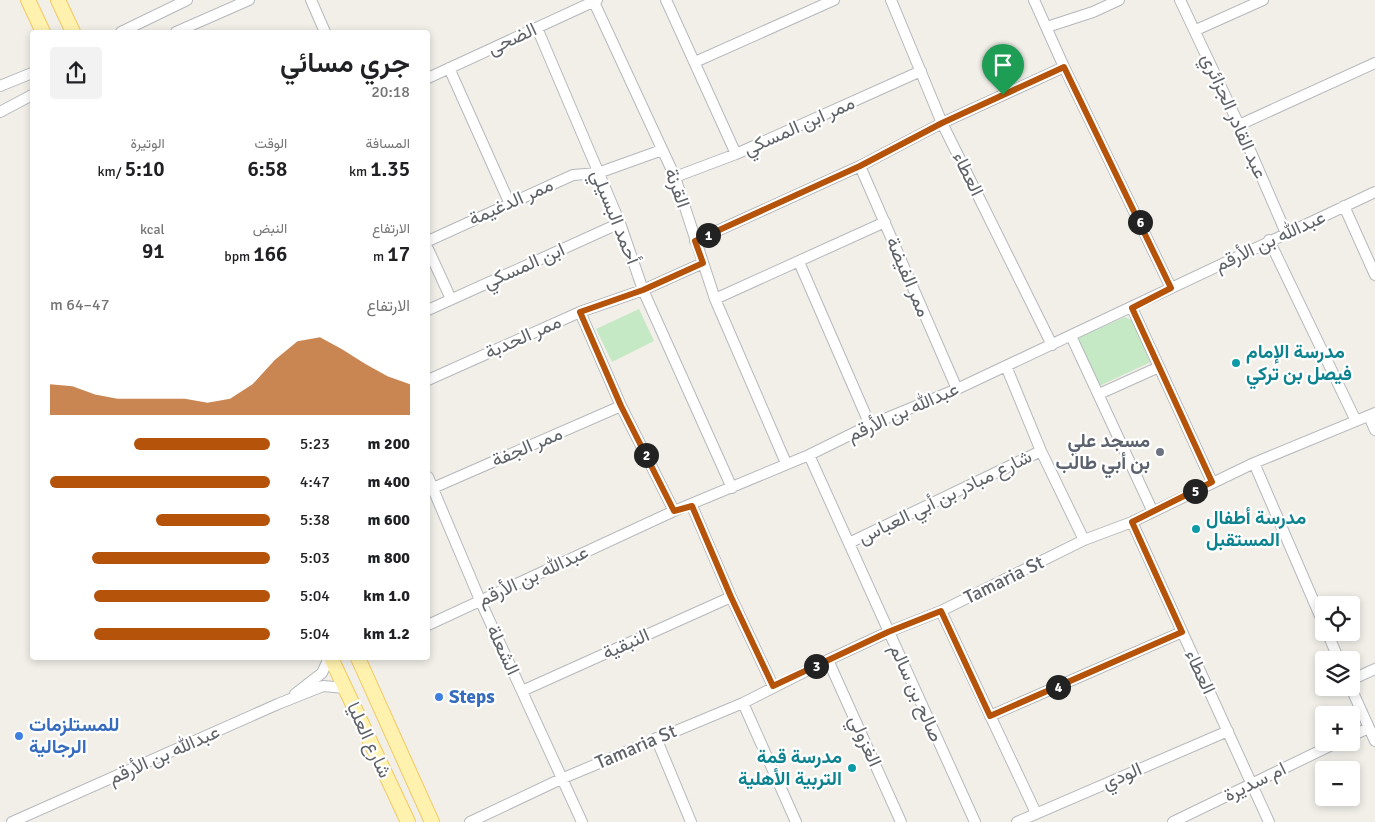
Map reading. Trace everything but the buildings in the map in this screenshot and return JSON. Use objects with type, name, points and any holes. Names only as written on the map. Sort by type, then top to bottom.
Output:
[{"type":"main road","points":[[28,0],[42,30]]},
{"type":"main road","points":[[58,0],[72,30]]},
{"type":"main road","name":"شارع العليا","points":[[331,660],[408,822]]},
{"type":"main road","name":"شارع العليا","points":[[359,660],[432,822]]},
{"type":"street","points":[[124,30],[187,0]]},
{"type":"street","points":[[181,30],[249,0]]},
{"type":"street","points":[[311,0],[325,30]]},
{"type":"street","name":"الضحى","points":[[430,77],[594,0]]},
{"type":"street","name":"القرنة","points":[[594,0],[675,177],[715,299],[786,463]]},
{"type":"street","points":[[666,0],[736,154]]},
{"type":"street","points":[[695,62],[834,0]]},
{"type":"street","name":"العطاء","points":[[891,0],[942,123],[1052,345]]},
{"type":"street","points":[[1034,0],[1064,67],[1171,288]]},
{"type":"street","points":[[1047,27],[1093,12],[1119,0]]},
{"type":"street","name":"عبد القادر الجزائري","points":[[1180,0],[1196,30],[1286,233]]},
{"type":"street","points":[[1196,30],[1263,0]]},
{"type":"street","name":"أحمد البسيلي","points":[[537,28],[620,222],[643,290],[732,488]]},
{"type":"street","points":[[1239,126],[1375,63]]},
{"type":"street","points":[[695,241],[860,166],[942,123],[1064,67]]},
{"type":"street","points":[[449,68],[509,202]]},
{"type":"street","name":"ممر ابن المسكي","points":[[675,177],[736,154],[921,71]]},
{"type":"street","points":[[0,86],[30,74]]},
{"type":"street","points":[[0,112],[30,96]]},
{"type":"street","name":"ممر الدغيمة","points":[[430,240],[573,174],[598,173],[662,150]]},
{"type":"street","name":"ممر الفيضة","points":[[860,166],[957,389]]},
{"type":"street","name":"عبدالله بن الأرقم","points":[[430,624],[674,511],[692,506],[786,463],[809,455],[870,425],[957,389],[1132,308],[1269,240],[1375,192]]},
{"type":"street","points":[[1344,206],[1375,275]]},
{"type":"street","name":"ابن المسكي","points":[[430,309],[620,222]]},
{"type":"street","points":[[715,299],[884,222]]},
{"type":"street","points":[[1269,240],[1356,421]]},
{"type":"street","points":[[430,253],[451,299]]},
{"type":"street","points":[[799,262],[870,425]]},
{"type":"street","name":"ممر الحدبة","points":[[430,379],[580,312],[643,290],[703,263]]},
{"type":"street","points":[[1132,308],[1212,482]]},
{"type":"street","points":[[580,312],[621,406],[674,511]]},
{"type":"street","points":[[1071,336],[1153,512]]},
{"type":"street","points":[[1006,366],[1042,451],[1084,540]]},
{"type":"street","points":[[1099,394],[1159,367]]},
{"type":"street","name":"ممر الجفة","points":[[433,488],[621,406]]},
{"type":"street","points":[[1372,415],[1375,430]]},
{"type":"street","name":"Tamaria St","points":[[470,822],[561,779],[656,738],[743,704],[773,686],[828,660],[888,632],[941,611],[1084,540],[1132,522],[1254,463],[1372,415]]},
{"type":"street","name":"شارع مبادر بن أبي العباس","points":[[850,543],[1042,451]]},
{"type":"street","name":"صالح بن سالم","points":[[809,455],[975,822]]},
{"type":"street","points":[[1254,463],[1315,604]]},
{"type":"street","name":"الشعلة","points":[[430,482],[480,600],[582,822]]},
{"type":"street","points":[[692,506],[731,597],[773,686]]},
{"type":"street","name":"العطاء","points":[[1132,522],[1269,822]]},
{"type":"street","name":"النبقية","points":[[522,691],[731,597]]},
{"type":"street","points":[[941,611],[1036,813]]},
{"type":"street","points":[[990,716],[1182,632]]},
{"type":"street","points":[[278,704],[301,691],[322,673],[329,660]]},
{"type":"street","name":"الغزولي","points":[[828,660],[901,822]]},
{"type":"street","points":[[1360,676],[1375,669]]},
{"type":"street","name":"عبدالله بن الأرقم","points":[[12,822],[278,704],[323,686],[345,688]]},
{"type":"street","points":[[1355,696],[1375,742]]},
{"type":"street","points":[[743,704],[796,822]]},
{"type":"street","points":[[1360,732],[1369,728]]},
{"type":"street","name":"الودي","points":[[1017,822],[1228,731]]},
{"type":"street","points":[[656,738],[691,822]]},
{"type":"street","name":"ام سديرة","points":[[1172,822],[1319,751]]},
{"type":"green space","points":[[639,309],[654,341],[612,362],[596,329]]},
{"type":"green space","points":[[1125,317],[1133,321],[1151,362],[1099,386],[1078,338]]},
{"type":"place","name":"مدرسة الإمام فيصل بن تركي","points":[[1236,363]]},
{"type":"place","name":"مسجد علي بن أبي طالب","points":[[1160,452]]},
{"type":"place","name":"مدرسة أطفال المستقبل","points":[[1196,529]]},
{"type":"place","name":"Steps","points":[[439,697]]},
{"type":"place","name":"للمستلزمات الرجالية","points":[[19,736]]},
{"type":"place","name":"مدرسة قمة التربية الأهلية","points":[[852,768]]},
{"type":"route","points":[[1064,67],[1171,288],[1132,308],[1212,482],[1132,522],[1182,632],[990,716],[941,611],[888,632],[773,686],[731,597],[692,506],[674,511],[621,406],[580,312],[643,290],[703,263],[695,241],[860,166],[942,123],[1003,95],[1064,67]]}]
